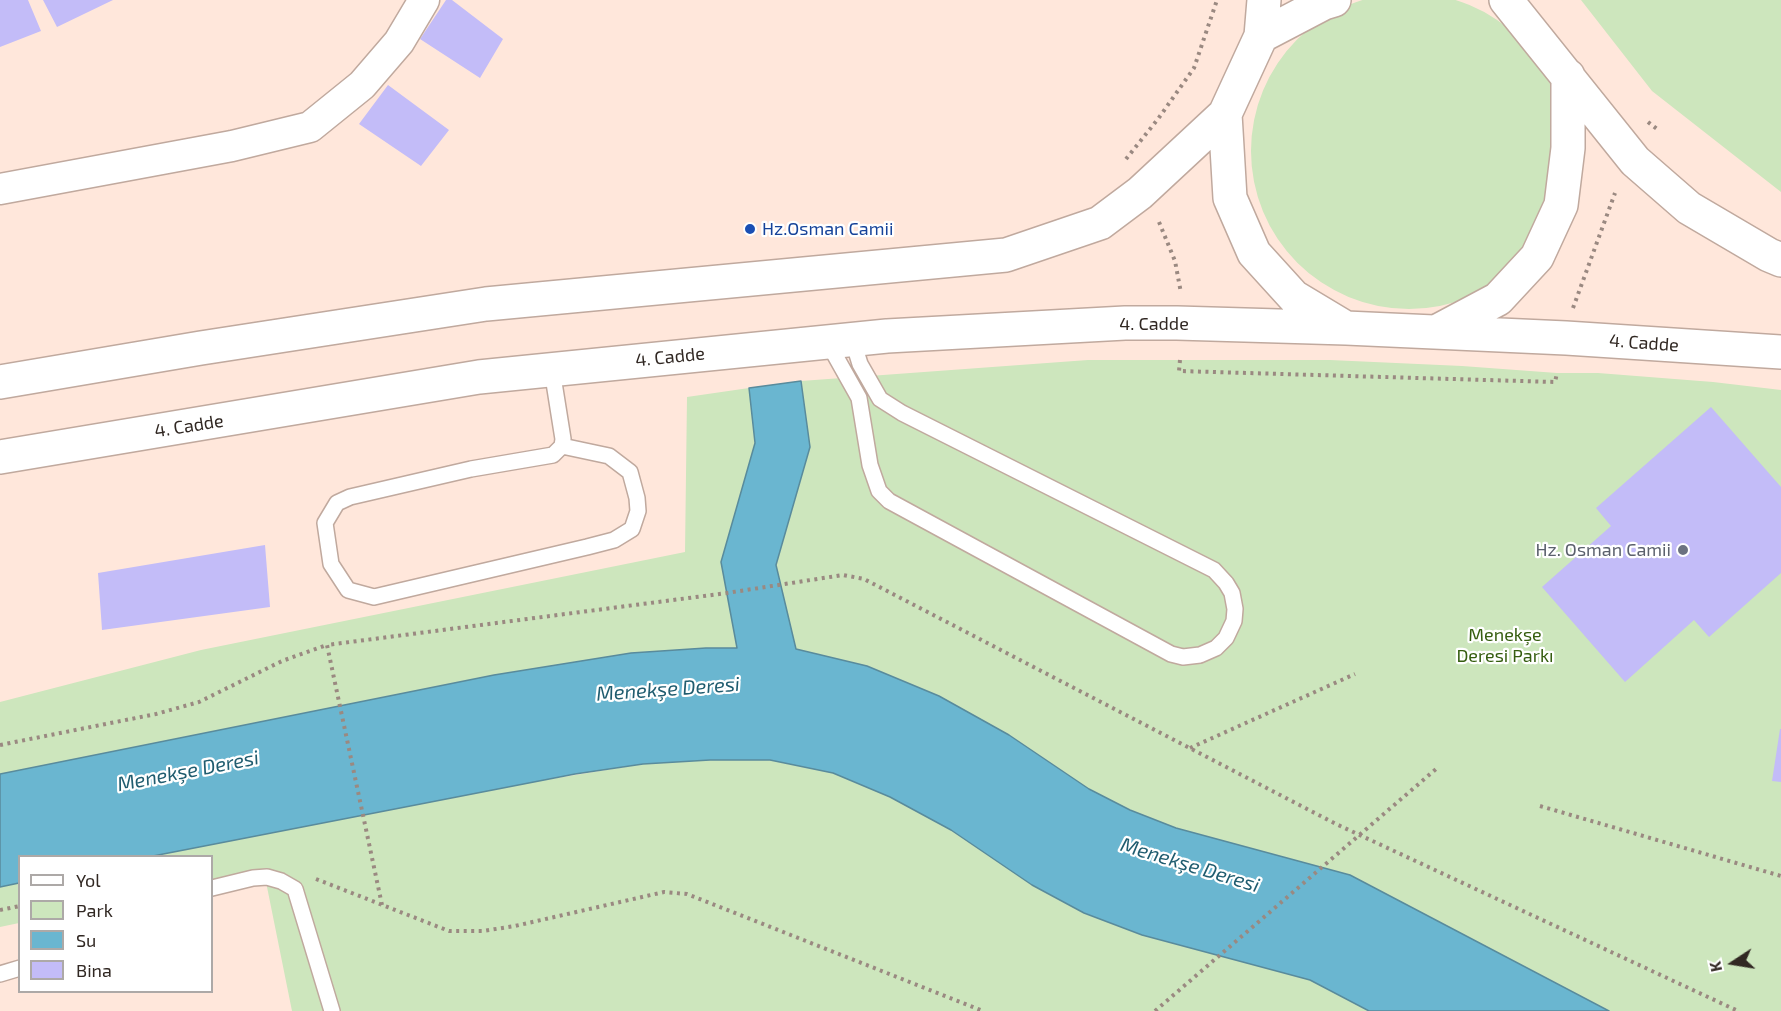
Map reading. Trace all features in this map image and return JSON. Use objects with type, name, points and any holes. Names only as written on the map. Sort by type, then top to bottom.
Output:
[{"type":"main road","points":[[0,382],[486,304],[1006,255],[1100,223],[1140,193],[1225,114],[1260,36],[1264,0]]},
{"type":"main road","points":[[1260,36],[1334,0]]},
{"type":"main road","points":[[1482,0],[1511,5],[1635,161],[1644,169],[1689,208],[1781,260]]},
{"type":"main road","points":[[1436,332],[1498,299],[1537,257],[1562,205],[1568,148],[1568,76]]},
{"type":"main road","points":[[1225,114],[1230,198],[1254,253],[1294,297],[1346,328]]},
{"type":"main road","name":"4. Cadde","points":[[0,457],[479,377],[839,339],[1125,323],[1346,328],[1781,352]]},
{"type":"street","points":[[0,189],[232,146],[310,127],[362,85],[399,42],[424,0]]},
{"type":"lane","points":[[839,339],[860,364],[880,399],[902,413],[1214,570],[1232,593],[1235,609],[1234,621],[1226,638],[1216,648],[1200,656],[1184,657],[1171,654],[889,501],[879,491],[870,465],[859,398],[839,339]]},
{"type":"lane","points":[[552,370],[563,439],[562,446],[553,455],[471,470],[350,497],[337,503],[326,523],[332,564],[348,590],[374,597],[614,540],[632,529],[638,510],[630,472],[609,456],[562,446]]},
{"type":"lane","points":[[213,888],[267,877],[281,881],[295,889],[332,1011]]},
{"type":"lane","points":[[0,974],[18,969]]},
{"type":"path","points":[[1122,164],[1194,68],[1217,0]]},
{"type":"path","points":[[1573,308],[1615,193]]},
{"type":"path","points":[[1159,222],[1175,261],[1182,296]]},
{"type":"path","points":[[1180,360],[1179,371],[1555,382],[1557,373]]},
{"type":"path","points":[[0,745],[156,714],[199,702],[282,661],[327,645],[727,593],[843,575],[864,579],[1336,824],[1738,1011]]},
{"type":"path","points":[[327,645],[382,905],[449,931],[483,931],[515,926],[664,892],[687,894],[983,1011]]},
{"type":"path","points":[[1189,748],[1355,674]]},
{"type":"path","points":[[1155,1011],[1436,769]]},
{"type":"path","points":[[1540,806],[1781,876]]},
{"type":"path","points":[[0,910],[18,906]]},
{"type":"green space","points":[[1367,-1],[1451,-1],[1469,5],[1497,20],[1531,51],[1540,63],[1560,105],[1566,136],[1566,166],[1560,197],[1548,225],[1531,251],[1509,273],[1483,290],[1455,302],[1424,308],[1394,308],[1363,302],[1335,290],[1309,273],[1287,251],[1270,225],[1258,197],[1252,166],[1254,120],[1263,91],[1278,63],[1309,29],[1321,20],[1349,5]]},
{"type":"green space","points":[[1581,0],[1781,0],[1781,192],[1652,91]]},
{"type":"green space","name":"Menekşe Deresi Parkı","points":[[1088,360],[1330,360],[1557,373],[1598,373],[1781,390],[1781,1011],[1609,1011],[1350,875],[1176,828],[1130,810],[1089,789],[1009,735],[939,696],[867,666],[796,649],[776,565],[810,447],[801,381]]},
{"type":"green space","points":[[749,388],[755,443],[721,562],[737,648],[631,653],[494,675],[0,774],[0,702],[201,650],[685,552],[687,397]]},
{"type":"green space","points":[[710,760],[770,760],[833,773],[890,797],[951,830],[1032,885],[1084,913],[1142,935],[1310,980],[1369,1011],[292,1011],[265,877],[213,887],[213,855],[158,855],[514,785],[643,764]]},
{"type":"green space","points":[[18,883],[18,923],[0,927],[0,887]]},
{"type":"water","name":"Menekşe Deresi","points":[[801,381],[810,447],[776,565],[796,649],[867,666],[939,696],[1009,735],[1089,789],[1130,810],[1176,828],[1350,875],[1609,1011],[1369,1011],[1310,980],[1142,935],[1084,913],[1032,885],[951,830],[890,797],[833,773],[770,760],[710,760],[643,764],[575,774],[158,855],[18,855],[18,883],[0,887],[0,774],[494,675],[631,653],[737,648],[721,562],[755,443],[749,388]]},
{"type":"building","points":[[0,0],[28,0],[41,31],[0,47]]},
{"type":"building","points":[[43,0],[113,0],[57,27]]},
{"type":"building","points":[[446,0],[452,0],[503,39],[480,78],[420,39]]},
{"type":"building","points":[[388,85],[449,130],[421,166],[359,124]]},
{"type":"building","name":"Hz. Osman Camii","points":[[1711,407],[1781,487],[1781,573],[1709,637],[1694,620],[1625,682],[1542,587],[1611,526],[1596,508]]},
{"type":"building","points":[[265,545],[270,607],[102,630],[98,573]]},
{"type":"building","points":[[1781,729],[1781,782],[1772,781]]},
{"type":"place","name":"Hz.Osman Camii","points":[[750,229]]},
{"type":"place","name":"Hz. Osman Camii","points":[[1683,550]]}]
